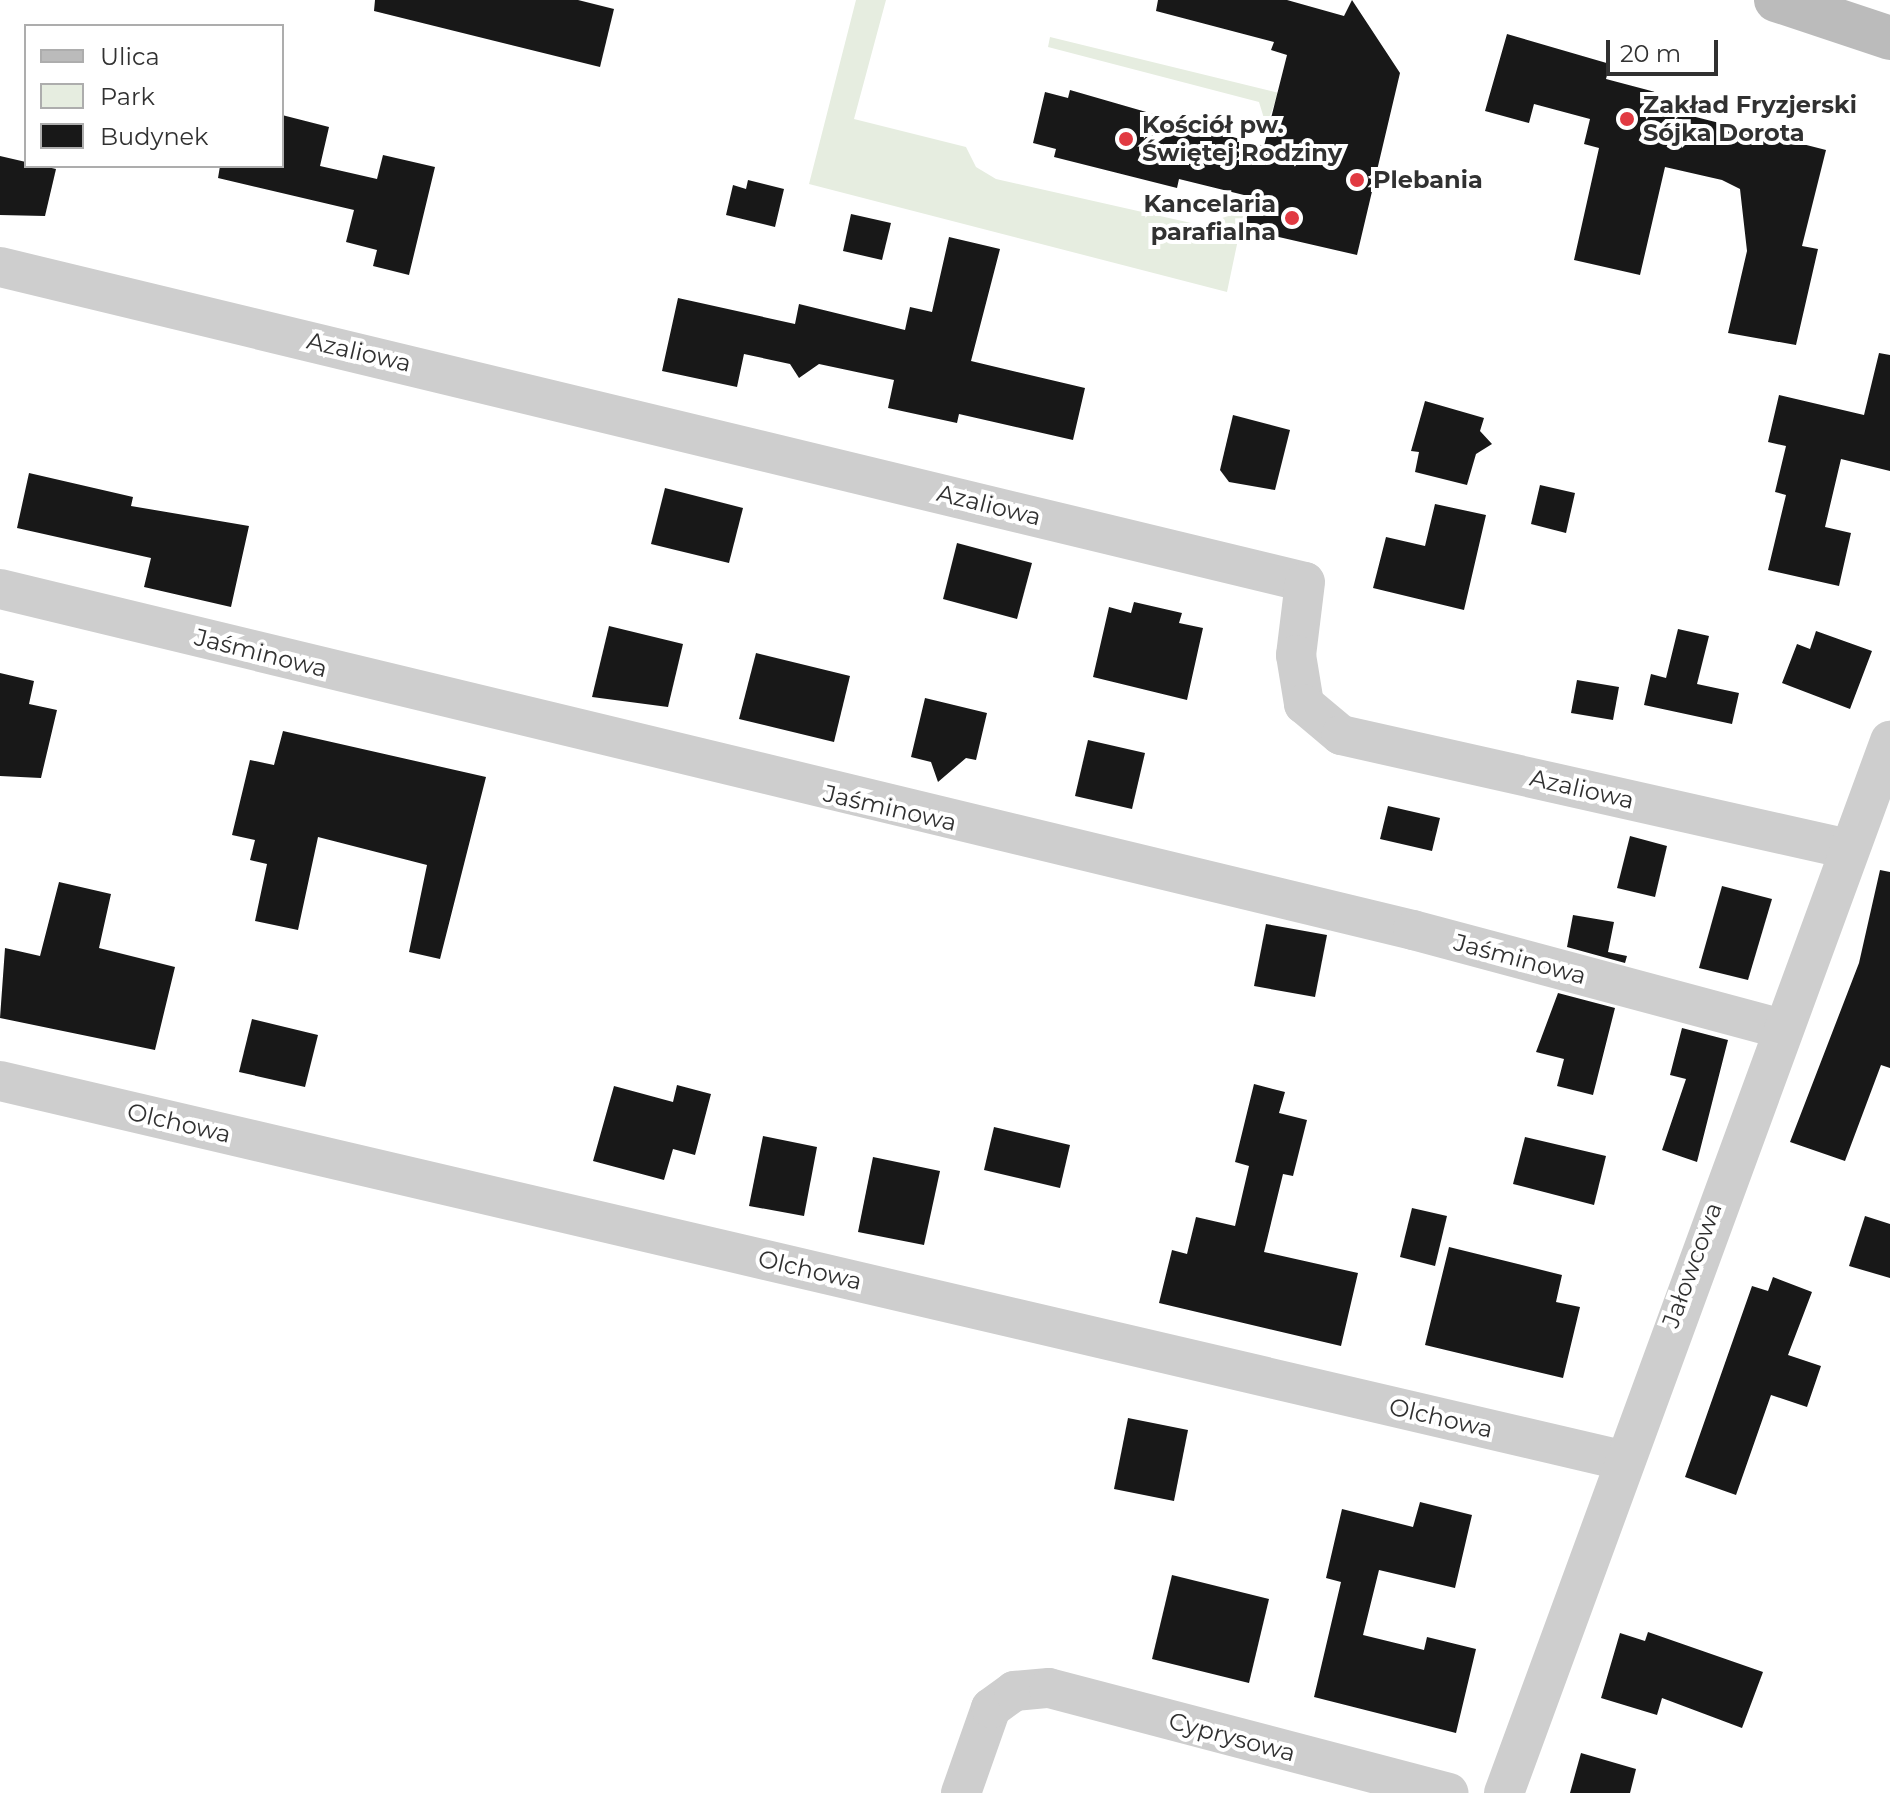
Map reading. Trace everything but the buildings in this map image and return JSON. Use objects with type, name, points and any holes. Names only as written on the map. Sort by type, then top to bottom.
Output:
[{"type":"street","points":[[1776,0],[1890,38]]},
{"type":"street","name":"Azaliowa","points":[[0,267],[1305,582],[1296,655],[1304,704],[1341,735],[1848,849]]},
{"type":"street","name":"Jaśminowa","points":[[0,589],[1413,930],[1780,1028]]},
{"type":"street","name":"Jałowcowa","points":[[1504,1793],[1621,1460],[1780,1028],[1890,741]]},
{"type":"street","name":"Olchowa","points":[[0,1081],[1621,1460]]},
{"type":"street","name":"Cyprysowa","points":[[961,1793],[976,1733],[991,1708],[1014,1691],[1049,1688],[1448,1793]]},
{"type":"green space","points":[[856,0],[886,0],[854,119],[966,147],[976,167],[996,179],[1200,225],[1244,211],[1227,292],[809,184]]},
{"type":"green space","points":[[1050,37],[1279,93],[1266,125],[1259,102],[1048,47]]},
{"type":"place","name":"Zakład Fryzjerski Sójka Dorota","points":[[1627,119]]},
{"type":"place","name":"Kościół pw. Świętej Rodziny","points":[[1126,139]]},
{"type":"place","name":"Plebania","points":[[1357,180]]},
{"type":"place","name":"Kancelaria parafialna","points":[[1292,218]]}]
